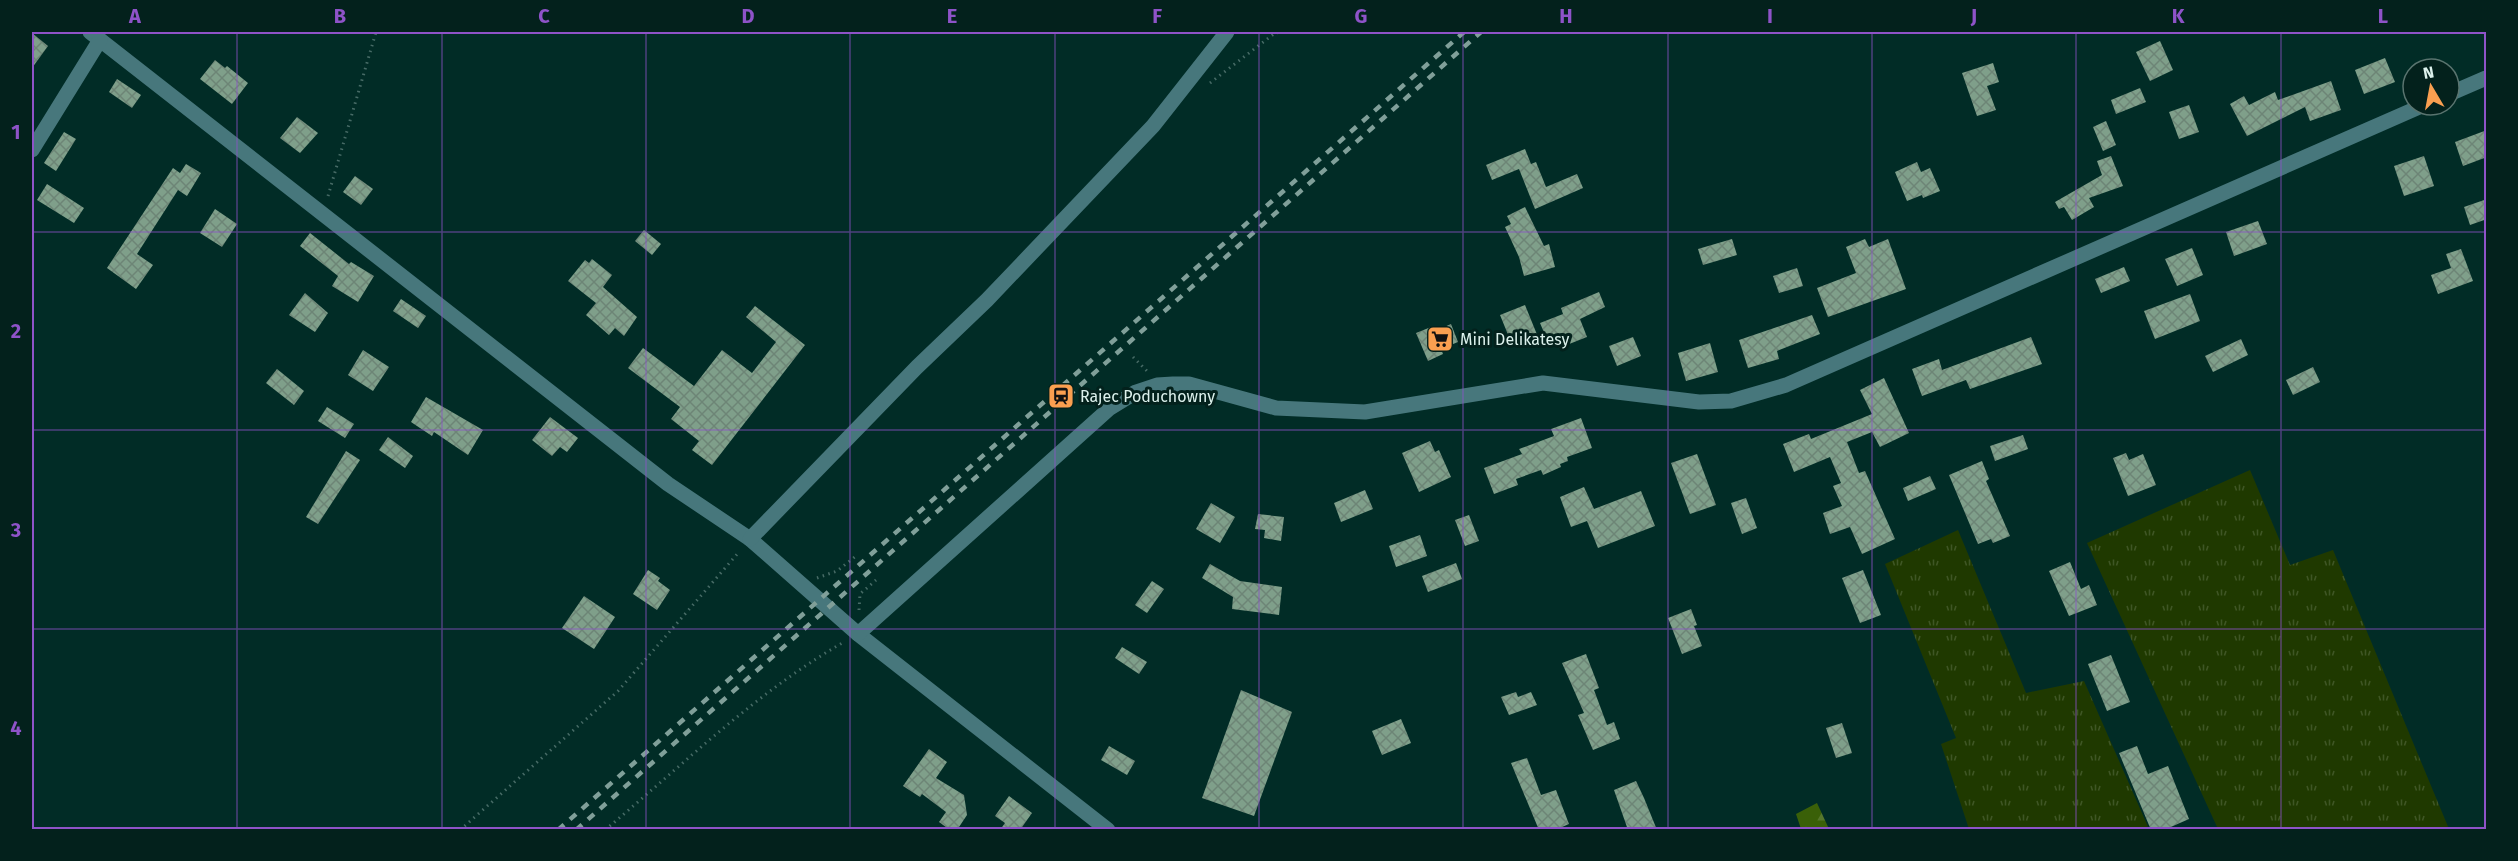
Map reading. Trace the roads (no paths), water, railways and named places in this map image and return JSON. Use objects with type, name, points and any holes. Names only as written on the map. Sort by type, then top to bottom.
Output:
[{"type":"street","points":[[750,539],[917,367],[987,300],[1154,126],[1227,32]]},
{"type":"street","points":[[32,150],[95,36],[668,484],[750,539],[858,634],[1108,830]]},
{"type":"street","points":[[2461,89],[2487,78]]},
{"type":"street","points":[[858,634],[1110,408],[1136,392],[1157,385],[1189,384],[1276,408],[1365,412],[1543,383],[1699,402],[1731,401],[1786,385],[2401,115]]},
{"type":"railway","points":[[558,830],[1464,32]]},
{"type":"railway","points":[[576,830],[1481,32]]},
{"type":"place","name":"Mini Delikatesy","points":[[1440,339]]},
{"type":"place","name":"Rajec Poduchowny","points":[[1061,396]]}]
